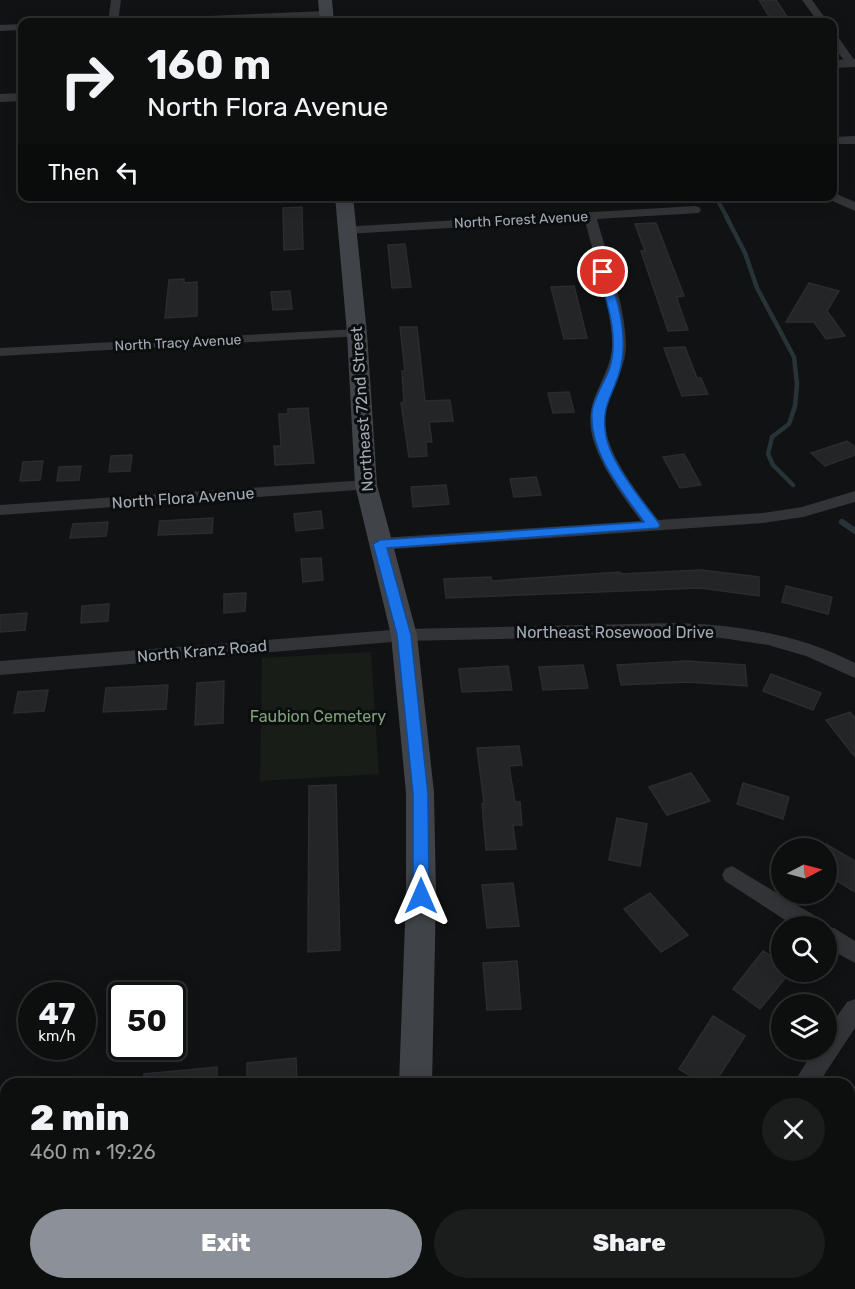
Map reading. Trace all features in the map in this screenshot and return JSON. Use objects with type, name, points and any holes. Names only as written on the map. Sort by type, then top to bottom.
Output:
[{"type":"main road","name":"Northeast 72nd Street","points":[[344,201],[357,333],[366,485],[404,635],[420,794],[421,896],[416,1078]]},
{"type":"street","points":[[114,18],[116,0]]},
{"type":"street","points":[[807,0],[820,18]]},
{"type":"street","points":[[213,18],[326,12]]},
{"type":"street","points":[[0,28],[18,27]]},
{"type":"street","points":[[837,43],[853,64]]},
{"type":"street","points":[[837,64],[853,64]]},
{"type":"street","points":[[0,98],[18,97]]},
{"type":"street","points":[[837,141],[855,140]]},
{"type":"street","points":[[837,198],[855,207]]},
{"type":"street","name":"North Forest Avenue","points":[[346,230],[695,210]]},
{"type":"street","points":[[590,216],[618,325],[619,346],[616,368],[598,411],[600,438],[621,482],[653,525]]},
{"type":"street","name":"North Tracy Avenue","points":[[0,352],[357,333]]},
{"type":"street","name":"North Flora Avenue","points":[[0,510],[366,485]]},
{"type":"street","points":[[380,544],[783,515],[822,507],[855,496]]},
{"type":"street","name":"Northeast Rosewood Drive","points":[[404,635],[706,630],[775,640],[828,657],[855,671]]},
{"type":"street","name":"North Kranz Road","points":[[0,668],[404,635]]},
{"type":"street","points":[[732,875],[797,916]]},
{"type":"street","points":[[837,942],[855,953]]},
{"type":"street","points":[[809,1078],[855,1009]]},
{"type":"green space","name":"Faubion Cemetery","points":[[371,652],[379,774],[260,781],[262,658]]},
{"type":"building","points":[[759,0],[776,0],[788,18],[770,18]]},
{"type":"building","points":[[302,207],[303,249],[284,250],[283,208]]},
{"type":"building","points":[[656,223],[684,296],[677,297],[688,330],[668,331],[641,251],[645,251],[635,224]]},
{"type":"building","points":[[405,244],[411,287],[392,288],[388,245]]},
{"type":"building","points":[[184,279],[184,283],[197,282],[197,316],[165,318],[169,280]]},
{"type":"building","points":[[809,283],[839,291],[827,311],[845,336],[826,339],[814,322],[786,322]]},
{"type":"building","points":[[574,286],[587,338],[564,339],[551,287]]},
{"type":"building","points":[[290,291],[292,309],[273,310],[271,292]]},
{"type":"building","points":[[400,327],[417,327],[425,401],[450,400],[453,421],[429,422],[432,442],[426,442],[427,456],[409,457],[401,403],[404,402],[402,371],[405,371]]},
{"type":"building","points":[[685,347],[697,378],[701,378],[708,394],[682,396],[664,348]]},
{"type":"building","points":[[569,392],[574,412],[553,413],[548,393]]},
{"type":"building","points":[[308,408],[314,463],[275,465],[274,446],[281,446],[279,414],[288,414],[288,409]]},
{"type":"building","points":[[847,441],[855,447],[855,455],[825,466],[811,453]]},
{"type":"building","points":[[684,454],[701,485],[680,488],[663,457]]},
{"type":"building","points":[[132,455],[130,471],[109,472],[111,456]]},
{"type":"building","points":[[43,461],[40,480],[20,481],[23,462]]},
{"type":"building","points":[[81,466],[79,480],[57,481],[59,467]]},
{"type":"building","points":[[536,477],[541,495],[514,497],[510,479]]},
{"type":"building","points":[[446,485],[449,504],[413,507],[411,487]]},
{"type":"building","points":[[321,511],[323,528],[296,531],[294,514]]},
{"type":"building","points":[[213,518],[212,533],[158,535],[160,521]]},
{"type":"building","points":[[108,522],[106,536],[70,538],[73,524]]},
{"type":"building","points":[[321,558],[323,580],[303,582],[301,559]]},
{"type":"building","points":[[701,570],[759,577],[759,596],[700,588],[446,598],[444,579],[491,577],[492,581],[620,572],[621,574]]},
{"type":"building","points":[[786,586],[832,597],[828,614],[782,602]]},
{"type":"building","points":[[246,593],[245,611],[224,613],[224,594]]},
{"type":"building","points":[[109,604],[108,621],[81,623],[82,606]]},
{"type":"building","points":[[27,613],[25,630],[0,632],[0,615]]},
{"type":"building","points":[[687,661],[745,665],[747,686],[688,682],[621,685],[617,665]]},
{"type":"building","points":[[583,665],[588,688],[543,690],[539,667]]},
{"type":"building","points":[[508,666],[512,690],[462,692],[459,669]]},
{"type":"building","points":[[771,674],[821,693],[813,710],[763,691]]},
{"type":"building","points":[[224,681],[223,723],[195,725],[197,683]]},
{"type":"building","points":[[168,685],[166,709],[103,712],[106,688]]},
{"type":"building","points":[[48,690],[44,711],[14,713],[18,692]]},
{"type":"building","points":[[850,712],[855,718],[855,757],[826,720]]},
{"type":"building","points":[[519,746],[522,765],[509,766],[515,802],[520,802],[522,825],[513,825],[516,849],[486,850],[482,804],[484,803],[477,748]]},
{"type":"building","points":[[691,773],[710,801],[667,815],[649,787]]},
{"type":"building","points":[[743,783],[789,797],[783,819],[737,804]]},
{"type":"building","points":[[336,785],[340,950],[308,952],[309,786]]},
{"type":"building","points":[[617,818],[647,824],[640,866],[609,860]]},
{"type":"building","points":[[837,850],[855,861],[855,892],[837,881]]},
{"type":"building","points":[[513,883],[519,926],[487,928],[482,885]]},
{"type":"building","points":[[650,893],[688,935],[661,952],[624,909]]},
{"type":"building","points":[[763,951],[771,956],[771,982],[782,982],[760,1009],[733,989]]},
{"type":"building","points":[[517,961],[521,1009],[487,1010],[483,963]]},
{"type":"building","points":[[713,1016],[745,1036],[718,1078],[693,1078],[679,1069]]},
{"type":"building","points":[[296,1058],[297,1078],[247,1078],[247,1063]]},
{"type":"building","points":[[217,1067],[217,1078],[144,1078],[144,1074]]},
{"type":"waterway","points":[[718,201],[727,217]]},
{"type":"waterway","points":[[726,216],[745,253],[757,288],[794,357],[797,384],[795,406],[789,424],[772,437],[768,454],[773,465],[793,485]]},
{"type":"waterway","points":[[842,522],[855,531]]},
{"type":"route","points":[[421,896],[420,794],[404,635],[380,544],[653,525],[621,482],[600,438],[597,423],[602,399],[616,368],[619,346],[615,311],[603,272]]}]
